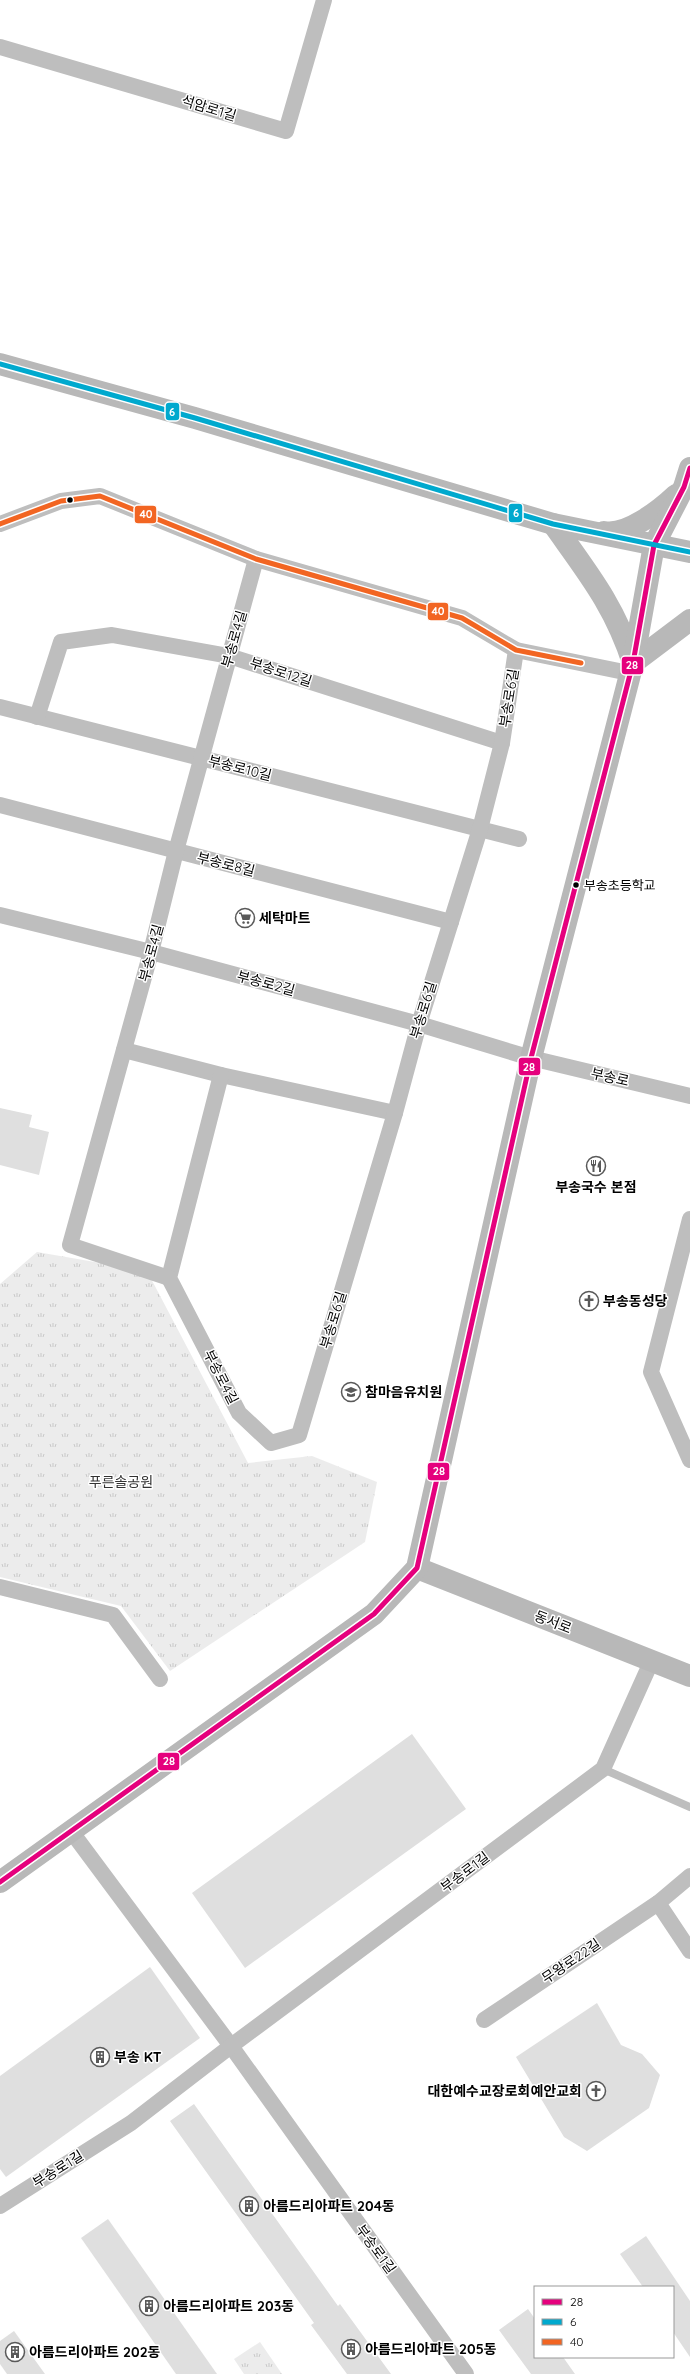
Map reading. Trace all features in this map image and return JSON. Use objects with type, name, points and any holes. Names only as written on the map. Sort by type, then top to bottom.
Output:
[{"type":"street","name":"석암로1길","points":[[0,46],[286,131],[324,0]]},
{"type":"street","points":[[0,364],[195,418],[553,524],[690,552]]},
{"type":"street","points":[[553,524],[610,533],[627,528],[652,515],[688,484]]},
{"type":"street","points":[[0,1882],[374,1614],[417,1568],[531,1058],[631,668],[654,545],[688,484]]},
{"type":"street","name":"부송로6길","points":[[0,524],[61,501],[100,496],[256,559],[462,618],[516,650],[502,743],[480,829],[452,922],[418,1024],[395,1113],[299,1434]]},
{"type":"street","points":[[553,524],[605,597],[619,624],[631,668]]},
{"type":"street","name":"부송로4길","points":[[256,559],[176,851],[152,952],[70,1245],[169,1278],[239,1413],[271,1443],[299,1434]]},
{"type":"street","points":[[516,650],[631,668],[690,620]]},
{"type":"street","name":"부송로12길","points":[[37,717],[61,642],[112,635],[229,656],[502,743]]},
{"type":"street","name":"부송로10길","points":[[0,707],[519,839]]},
{"type":"street","name":"부송로8길","points":[[0,805],[452,922]]},
{"type":"street","name":"부송로2길","points":[[0,915],[152,952],[418,1024],[531,1058]]},
{"type":"street","points":[[124,1050],[221,1075],[395,1113]]},
{"type":"street","name":"부송로","points":[[531,1058],[690,1096]]},
{"type":"street","points":[[169,1278],[221,1075]]},
{"type":"street","points":[[690,1219],[651,1372],[690,1460]]},
{"type":"street","name":"동서로","points":[[417,1568],[690,1676]]},
{"type":"street","points":[[0,1587],[113,1615],[160,1679]]},
{"type":"street","name":"부송로1길","points":[[0,2206],[131,2123],[231,2046],[603,1769],[652,1660]]},
{"type":"street","name":"부송로1길","points":[[71,1831],[231,2046],[466,2374]]},
{"type":"street","name":"무왕로22길","points":[[484,2020],[658,1903],[690,1876]]},
{"type":"street","points":[[658,1903],[690,1951]]},
{"type":"lane","points":[[603,1769],[690,1808]]},
{"type":"green space","name":"푸른솔공원","points":[[37,1252],[147,1271],[248,1463],[312,1456],[377,1482],[365,1542],[170,1671],[121,1606],[0,1577],[0,1284]]},
{"type":"green space","points":[[260,2342],[282,2374],[244,2374],[234,2359]]},
{"type":"building","points":[[0,1108],[32,1115],[29,1127],[49,1132],[39,1175],[0,1165]]},
{"type":"building","points":[[412,1734],[466,1809],[245,1968],[192,1893]]},
{"type":"building","name":"부송 KT","points":[[150,1967],[200,2038],[6,2177],[0,2169],[0,2076]]},
{"type":"building","name":"대한예수교장로회예안교회","points":[[597,2003],[621,2045],[642,2054],[660,2075],[649,2108],[587,2151],[564,2137],[516,2057]]},
{"type":"building","name":"아름드리아파트 204동","points":[[194,2104],[338,2306],[340,2304],[391,2374],[347,2374],[311,2325],[314,2323],[170,2121]]},
{"type":"building","name":"아름드리아파트 203동","points":[[108,2219],[217,2374],[176,2374],[81,2238]]},
{"type":"building","points":[[646,2236],[690,2301],[690,2357],[674,2333],[674,2286],[642,2286],[620,2254]]},
{"type":"building","points":[[528,2309],[534,2318],[534,2358],[564,2358],[575,2374],[531,2374],[499,2330]]},
{"type":"building","name":"아름드리아파트 202동","points":[[14,2331],[45,2374],[7,2374],[0,2364],[0,2341]]},
{"type":"transit line","name":"6","points":[[0,364],[195,418],[553,524],[690,552]]},
{"type":"transit line","name":"28","points":[[0,1882],[374,1614],[417,1568],[531,1058],[633,663],[654,545],[684,487],[690,468]]},
{"type":"transit line","name":"40","points":[[0,524],[61,501],[100,496],[256,559],[462,618],[516,650],[581,663]]},
{"type":"place","name":"부송초등학교","points":[[576,885]]},
{"type":"place","name":"세탁마트","points":[[245,918]]},
{"type":"place","name":"부송국수 본점","points":[[596,1166]]},
{"type":"place","name":"부송동성당","points":[[589,1301]]},
{"type":"place","name":"참마음유치원","points":[[351,1392]]},
{"type":"place","name":"부송 KT","points":[[100,2057]]},
{"type":"place","name":"대한예수교장로회예안교회","points":[[596,2091]]},
{"type":"place","name":"아름드리아파트 204동","points":[[249,2206]]},
{"type":"place","name":"아름드리아파트 203동","points":[[149,2306]]},
{"type":"place","name":"아름드리아파트 205동","points":[[351,2349]]},
{"type":"place","name":"아름드리아파트 202동","points":[[15,2352]]}]
